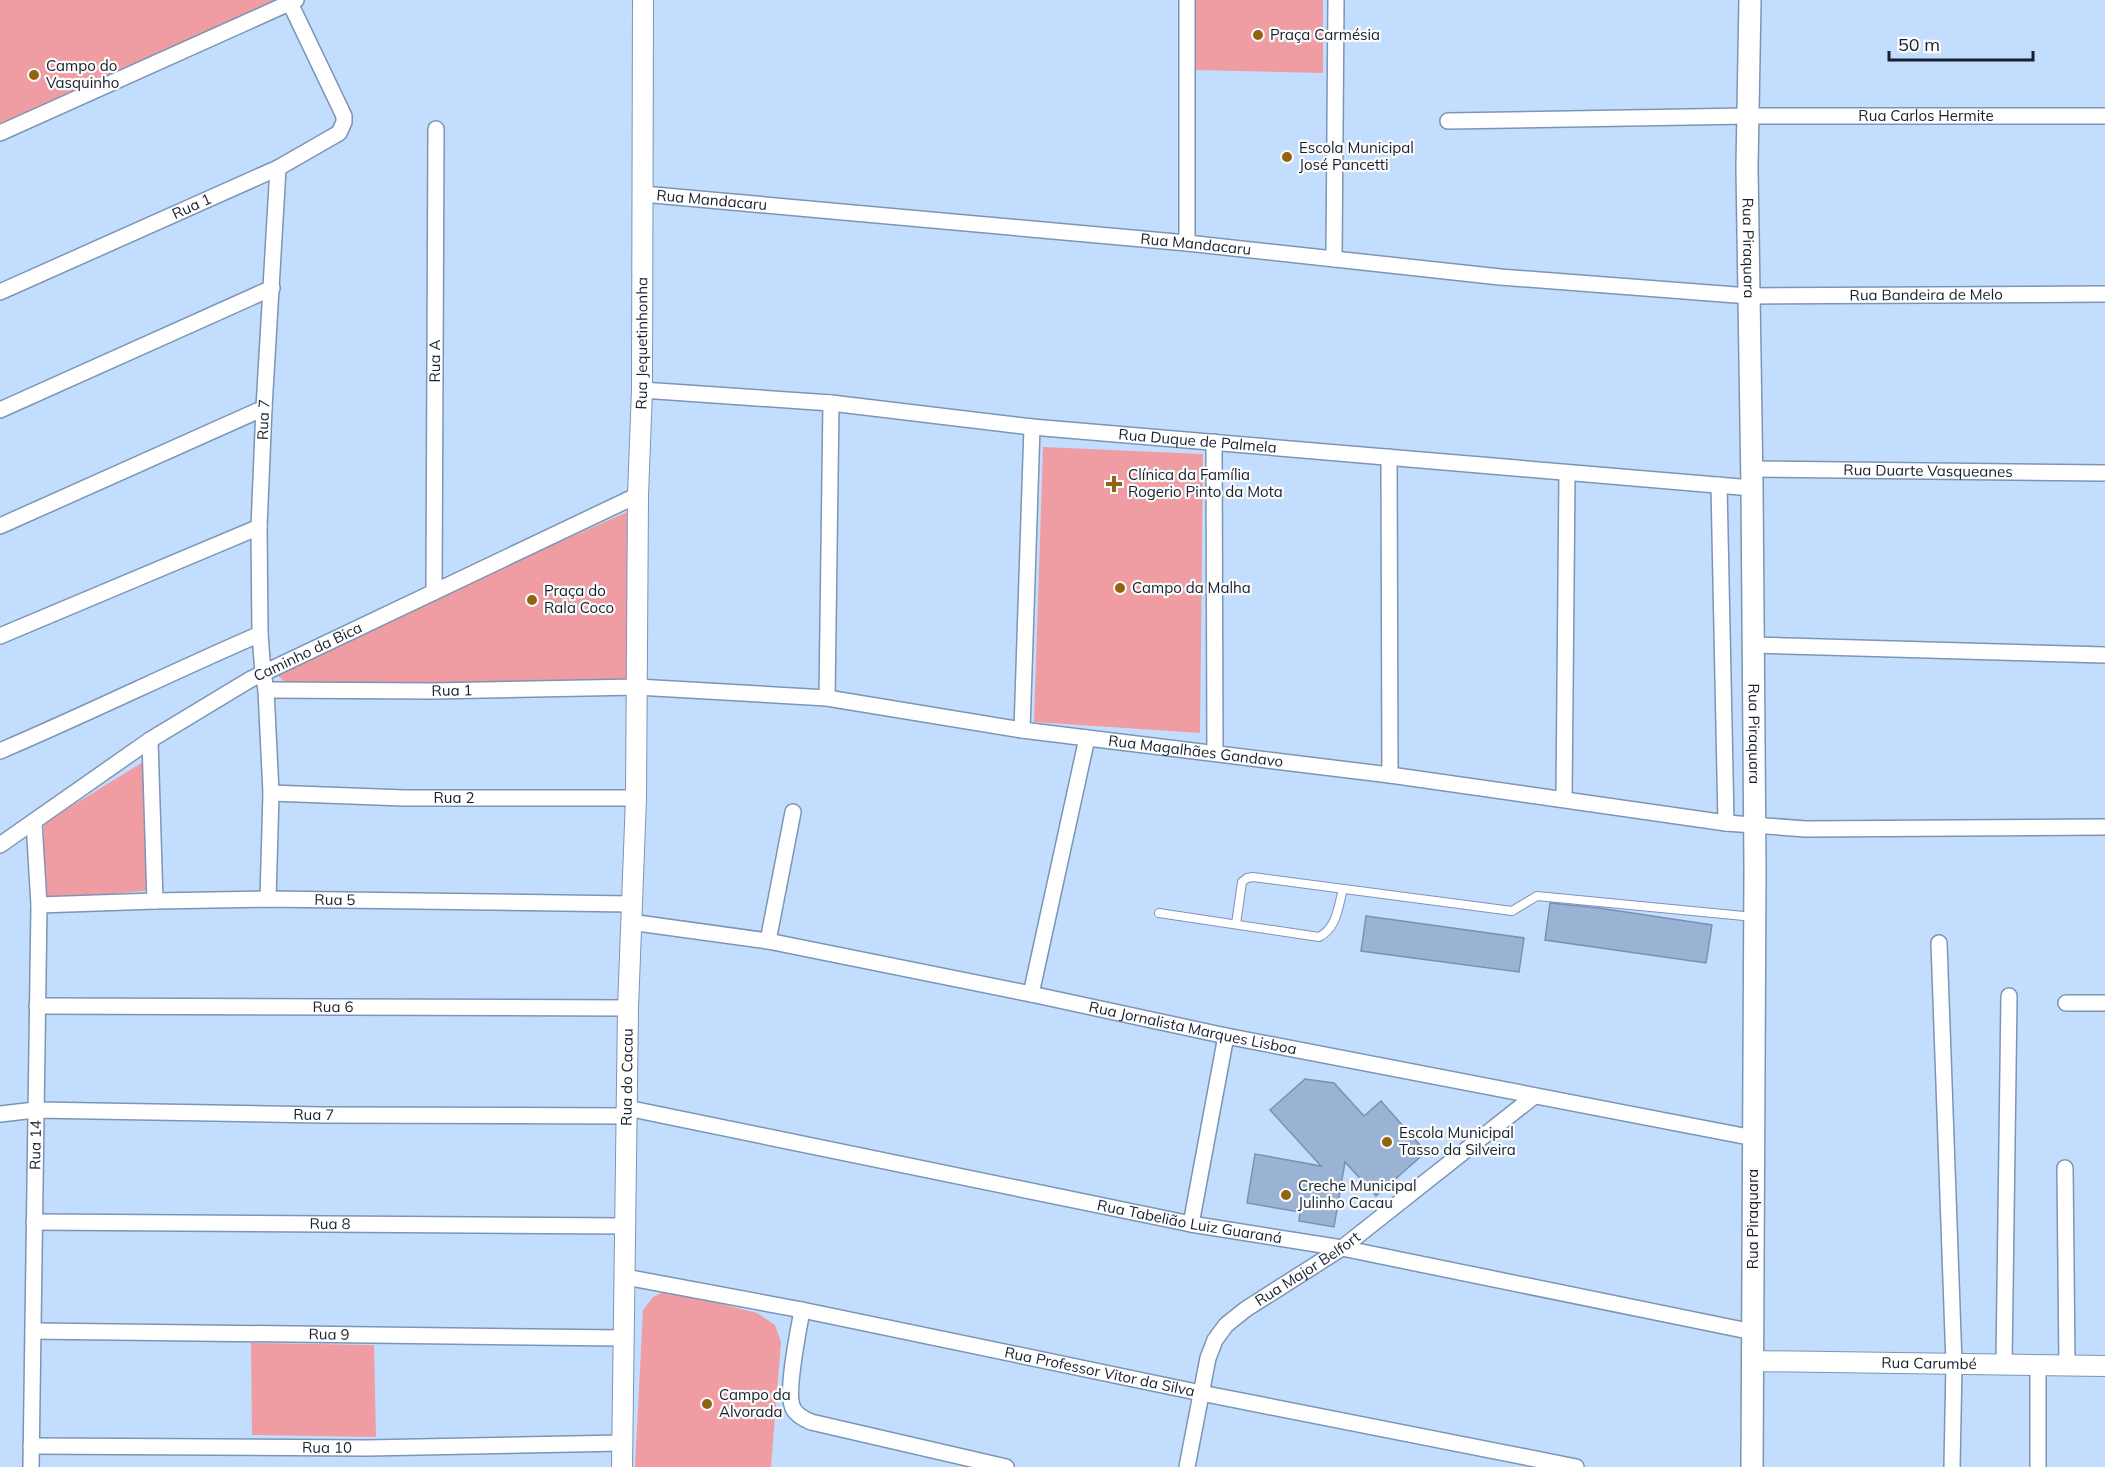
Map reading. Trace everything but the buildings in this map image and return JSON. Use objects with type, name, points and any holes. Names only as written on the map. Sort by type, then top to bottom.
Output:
[{"type":"main road","name":"Rua Piraquara","points":[[1750,0],[1747,167],[1755,826],[1752,1467]]},
{"type":"street","name":"Rua Jequetinhonha","points":[[637,687],[638,495],[642,390],[643,0]]},
{"type":"street","points":[[1187,0],[1187,243]]},
{"type":"street","points":[[1334,259],[1336,0]]},
{"type":"street","points":[[0,133],[293,1]]},
{"type":"street","name":"Rua 1","points":[[0,292],[278,168],[339,133],[344,116],[293,1]]},
{"type":"street","name":"Rua Carlos Hermite","points":[[1448,121],[1748,116],[2105,116]]},
{"type":"street","name":"Rua A","points":[[434,592],[436,129]]},
{"type":"street","name":"Rua 7","points":[[268,899],[271,793],[266,690],[262,673],[260,634],[260,527],[264,408],[278,168]]},
{"type":"street","name":"Rua Mandacaru","points":[[643,194],[1187,243],[1500,277],[1749,296]]},
{"type":"street","points":[[0,410],[272,288]]},
{"type":"street","name":"Rua Bandeira de Melo","points":[[1749,296],[2105,294]]},
{"type":"street","name":"Rua Duque de Palmela","points":[[642,390],[831,403],[1032,427],[1567,474],[1719,485],[1752,478]]},
{"type":"street","points":[[827,698],[831,403]]},
{"type":"street","points":[[0,526],[264,408]]},
{"type":"street","points":[[1022,730],[1032,427]]},
{"type":"street","points":[[1214,442],[1215,752]]},
{"type":"street","points":[[1389,457],[1389,775]]},
{"type":"street","name":"Rua Duarte Vasqueanes","points":[[1752,478],[2105,473]]},
{"type":"street","points":[[1564,798],[1567,474]]},
{"type":"street","points":[[1719,485],[1726,823]]},
{"type":"street","name":"Caminho da Bica","points":[[0,845],[150,740],[262,673],[638,495]]},
{"type":"street","points":[[0,636],[260,527]]},
{"type":"street","points":[[0,751],[260,634]]},
{"type":"street","points":[[1753,645],[2105,655]]},
{"type":"street","name":"Rua 1","points":[[266,690],[432,692],[637,687]]},
{"type":"street","name":"Rua Magalhães Gandavo","points":[[637,687],[827,698],[1022,730],[1215,752],[1564,798],[1755,826],[1806,829],[2105,827]]},
{"type":"street","name":"Rua do Cacau","points":[[622,1467],[628,1008],[636,798],[637,687]]},
{"type":"street","points":[[1031,994],[1087,738]]},
{"type":"street","points":[[150,740],[155,901]]},
{"type":"street","name":"Rua 2","points":[[271,793],[404,798],[636,798]]},
{"type":"street","points":[[768,941],[793,812]]},
{"type":"street","name":"Rua 14","points":[[31,1467],[39,905],[34,822]]},
{"type":"street","name":"Rua 5","points":[[39,905],[268,899],[631,913]]},
{"type":"street","name":"Rua Jornalista Marques Lisboa","points":[[631,913],[1226,1036],[1754,1138]]},
{"type":"street","points":[[1939,943],[1954,1364],[1952,1467]]},
{"type":"street","points":[[2004,1364],[2009,996]]},
{"type":"street","points":[[2066,1002],[2105,1004]]},
{"type":"street","name":"Rua 6","points":[[37,1006],[628,1008]]},
{"type":"street","points":[[1191,1224],[1226,1036]]},
{"type":"street","name":"Rua Major Belfort","points":[[1187,1467],[1208,1358],[1215,1340],[1226,1325],[1246,1309],[1341,1248],[1533,1097]]},
{"type":"street","name":"Rua 7","points":[[0,1114],[35,1110],[254,1114],[627,1112]]},
{"type":"street","name":"Rua Tabelião Luiz Guaraná","points":[[627,1112],[1191,1224],[1341,1248],[1753,1332]]},
{"type":"street","points":[[2065,1168],[2067,1365]]},
{"type":"street","name":"Rua 8","points":[[33,1222],[626,1226]]},
{"type":"street","name":"Rua Professor Vitor da Silva","points":[[625,1277],[802,1310],[1201,1394],[1576,1467]]},
{"type":"street","points":[[802,1310],[790,1393],[793,1410],[801,1417],[811,1422],[1006,1467]]},
{"type":"street","name":"Rua 9","points":[[33,1330],[624,1338]]},
{"type":"street","name":"Rua Carumbé","points":[[1753,1361],[2105,1366]]},
{"type":"street","points":[[2038,1365],[2038,1467]]},
{"type":"street","name":"Rua 10","points":[[31,1446],[367,1448],[622,1443]]},
{"type":"lane","points":[[1236,924],[1242,882],[1253,877],[1512,911],[1537,896],[1755,917]]},
{"type":"lane","points":[[1159,913],[1320,937],[1328,933],[1333,926],[1343,889]]},
{"type":"shaded area","points":[[0,0],[282,0],[0,126]]},
{"type":"shaded area","name":"Praça Carmésia","points":[[1193,0],[1323,0],[1323,73],[1194,70]]},
{"type":"shaded area","name":"Campo da Malha","points":[[1043,447],[1203,454],[1200,733],[1034,722]]},
{"type":"shaded area","name":"Praça do Rala Coco","points":[[627,512],[633,578],[632,682],[327,687],[287,684],[275,673],[431,599]]},
{"type":"shaded area","points":[[143,762],[152,890],[44,901],[44,823]]},
{"type":"shaded area","name":"Campo da Alvorada","points":[[667,1290],[757,1313],[775,1325],[781,1342],[771,1467],[635,1467],[643,1310],[653,1297]]},
{"type":"shaded area","points":[[251,1343],[374,1345],[376,1437],[252,1435]]},
{"type":"place","name":"Praça Carmésia","points":[[1258,35]]},
{"type":"place","name":"Campo do Vasquinho","points":[[34,75]]},
{"type":"place","name":"Escola Municipal José Pancetti","points":[[1287,157]]},
{"type":"place","name":"Clínica da Família Rogerio Pinto da Mota","points":[[1114,484]]},
{"type":"place","name":"Campo da Malha","points":[[1120,588]]},
{"type":"place","name":"Praça do Rala Coco","points":[[532,600]]},
{"type":"place","name":"Escola Municipal Tasso da Silveira","points":[[1387,1142]]},
{"type":"place","name":"Creche Municipal Julinho Cacau","points":[[1286,1195]]},
{"type":"place","name":"Campo da Alvorada","points":[[707,1404]]}]
